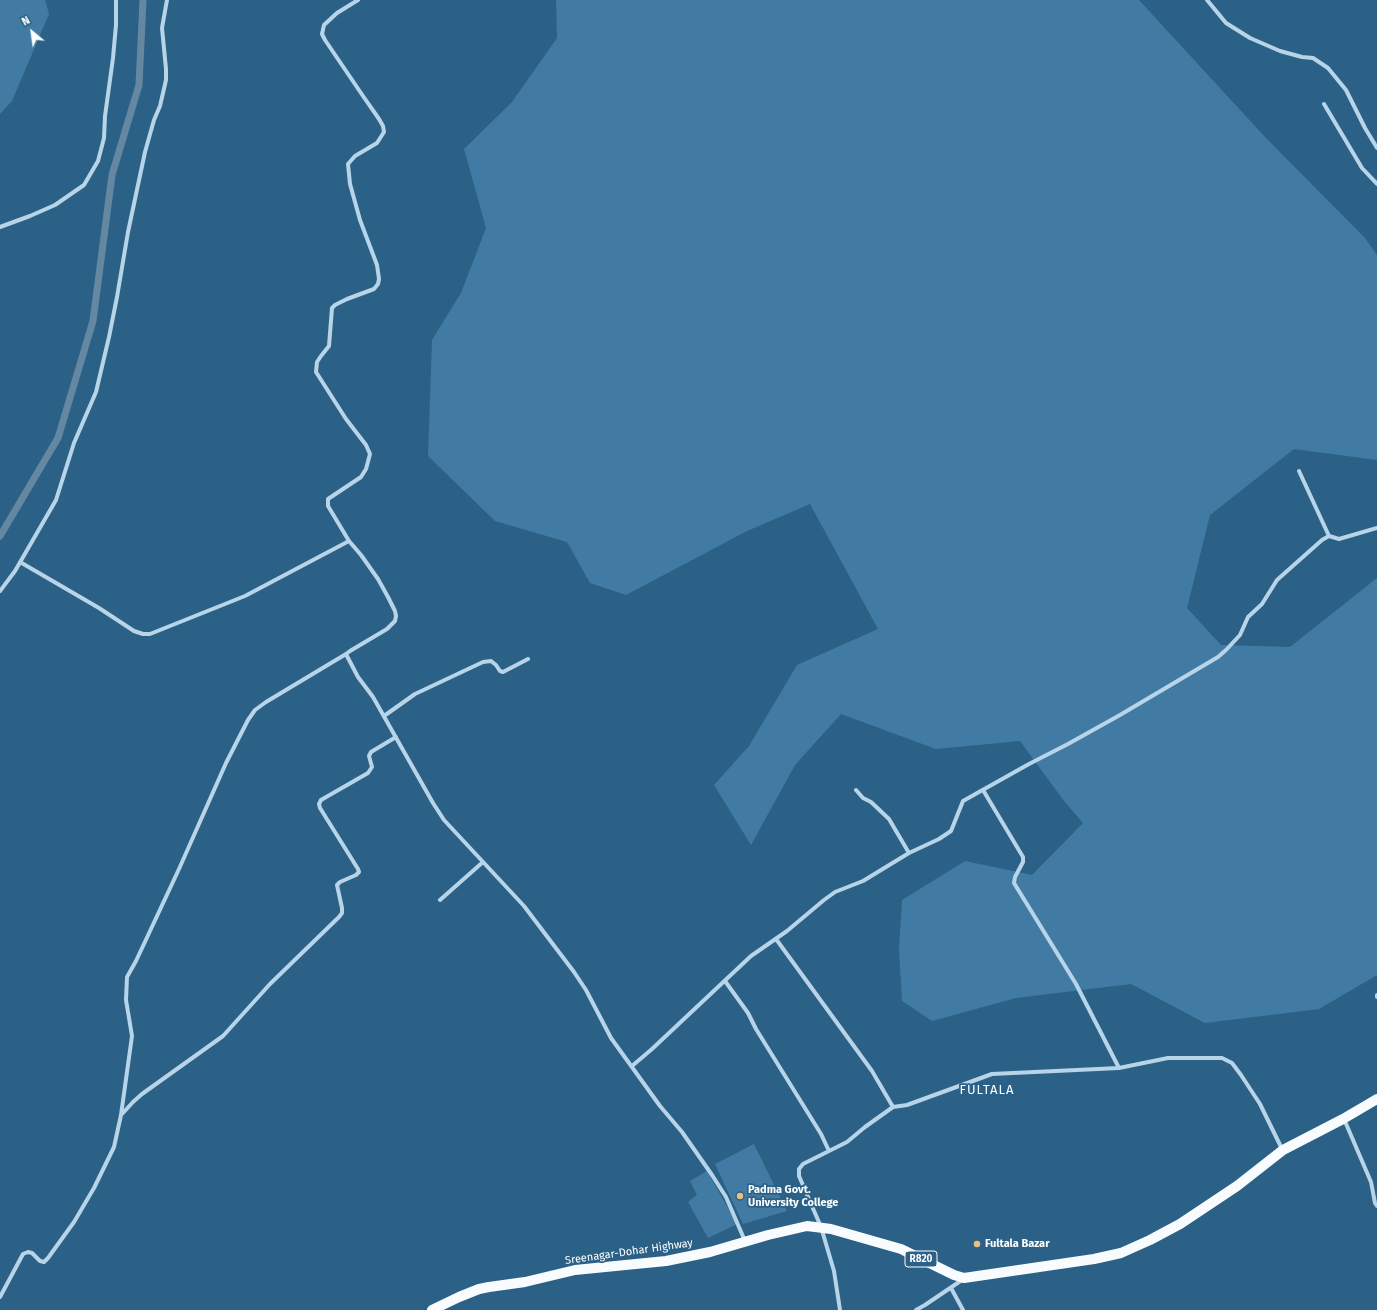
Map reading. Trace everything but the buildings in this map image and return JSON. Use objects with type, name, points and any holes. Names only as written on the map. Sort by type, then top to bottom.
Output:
[{"type":"main road","name":"Sreenagar-Dohar Highway","points":[[432,1310],[459,1297],[484,1288],[525,1282],[575,1270],[666,1261],[710,1252],[807,1226],[831,1229],[901,1249],[954,1275],[964,1278],[1094,1259],[1121,1253],[1180,1224],[1237,1186],[1283,1150],[1343,1119],[1377,1099]]},
{"type":"street","points":[[0,227],[55,205],[84,185],[98,161],[104,138],[113,58],[116,25],[116,0]]},
{"type":"street","points":[[0,591],[20,562],[56,500],[74,443],[96,392],[118,297],[128,232],[145,152],[154,120],[160,106],[166,80],[166,56],[162,28],[167,0]]},
{"type":"street","points":[[0,1297],[23,1254],[28,1252],[40,1261],[46,1260],[74,1222],[94,1188],[114,1147],[121,1115],[132,1036],[126,1000],[127,977],[136,962],[226,763],[248,720],[256,710],[266,702],[387,629],[392,625],[396,616],[395,611],[378,579],[349,541],[328,506],[328,499],[361,477],[366,469],[370,454],[366,445],[346,419],[316,372],[317,362],[320,356],[329,346],[332,308],[347,299],[374,289],[378,284],[379,279],[377,265],[360,220],[350,184],[348,164],[356,156],[381,138],[384,132],[383,126],[322,34],[324,24],[337,13],[358,0]]},
{"type":"street","points":[[1207,0],[1226,23],[1250,38],[1280,51],[1302,57],[1313,58],[1328,68],[1346,90],[1377,148]]},
{"type":"street","points":[[1324,104],[1362,168],[1377,184]]},
{"type":"street","points":[[1300,471],[1329,536]]},
{"type":"street","points":[[632,1066],[751,956],[776,939],[835,892],[863,881],[909,853],[939,839],[951,831],[963,801],[1074,741],[1218,657],[1240,634],[1248,617],[1262,604],[1277,580],[1322,540],[1329,536],[1339,539],[1377,528]]},
{"type":"street","points":[[20,562],[99,608],[134,631],[143,634],[150,634],[245,596],[349,541]]},
{"type":"street","points":[[346,654],[358,677],[384,716],[444,820],[524,906],[574,972],[586,990],[611,1038],[660,1106],[682,1132],[712,1175],[726,1197],[746,1242]]},
{"type":"street","points":[[384,716],[415,694],[483,662],[491,661],[500,671],[503,672],[528,659]]},
{"type":"street","points":[[121,1115],[142,1094],[223,1036],[270,984],[342,913],[337,885],[359,872],[319,804],[321,800],[368,773],[372,766],[369,756],[371,752],[396,737]]},
{"type":"street","points":[[856,790],[863,798],[871,802],[889,819],[909,853]]},
{"type":"street","points":[[983,790],[1023,857],[1023,862],[1015,877],[1014,883],[1076,984],[1118,1068]]},
{"type":"street","points":[[440,900],[483,862]]},
{"type":"street","points":[[776,939],[872,1070],[893,1107]]},
{"type":"street","points":[[725,981],[748,1013],[756,1029],[821,1134],[829,1151]]},
{"type":"street","points":[[840,1310],[834,1271],[821,1227],[799,1176],[799,1169],[802,1164],[847,1142],[893,1107],[907,1105],[992,1074],[1118,1068],[1168,1058],[1222,1058],[1232,1063],[1241,1075],[1260,1104],[1283,1150]]},
{"type":"street","points":[[1343,1119],[1371,1182],[1374,1203],[1377,1206]]},
{"type":"street","points":[[916,1310],[964,1278]]},
{"type":"street","points":[[951,1288],[964,1310]]},
{"type":"shaded area","points":[[0,0],[45,0],[49,14],[12,101],[0,114]]},
{"type":"shaded area","points":[[556,0],[1139,0],[1265,137],[1365,238],[1377,255],[1377,460],[1294,449],[1210,515],[1187,608],[1221,645],[1290,647],[1377,578],[1377,975],[1319,1009],[1205,1023],[1131,984],[1016,998],[932,1021],[902,1001],[899,950],[902,900],[965,861],[1032,875],[1083,823],[1064,801],[1020,741],[936,749],[841,714],[795,765],[751,845],[714,785],[749,746],[797,665],[878,629],[810,504],[747,531],[626,595],[590,583],[567,542],[495,521],[428,456],[432,340],[461,293],[486,228],[464,149],[512,102],[557,38]]},
{"type":"shaded area","points":[[754,1144],[787,1211],[743,1224],[715,1164]]},
{"type":"shaded area","points":[[707,1171],[737,1224],[708,1238],[688,1202],[697,1195],[690,1181]]},
{"type":"waterway","points":[[0,536],[58,438],[93,321],[112,175],[139,85],[143,0]]},
{"type":"place","name":"Padma Govt. University College","points":[[740,1196]]},
{"type":"place","name":"Fultala Bazar","points":[[977,1244]]},
{"type":"district","name":"FULTALA","points":[[987,1090]]}]
